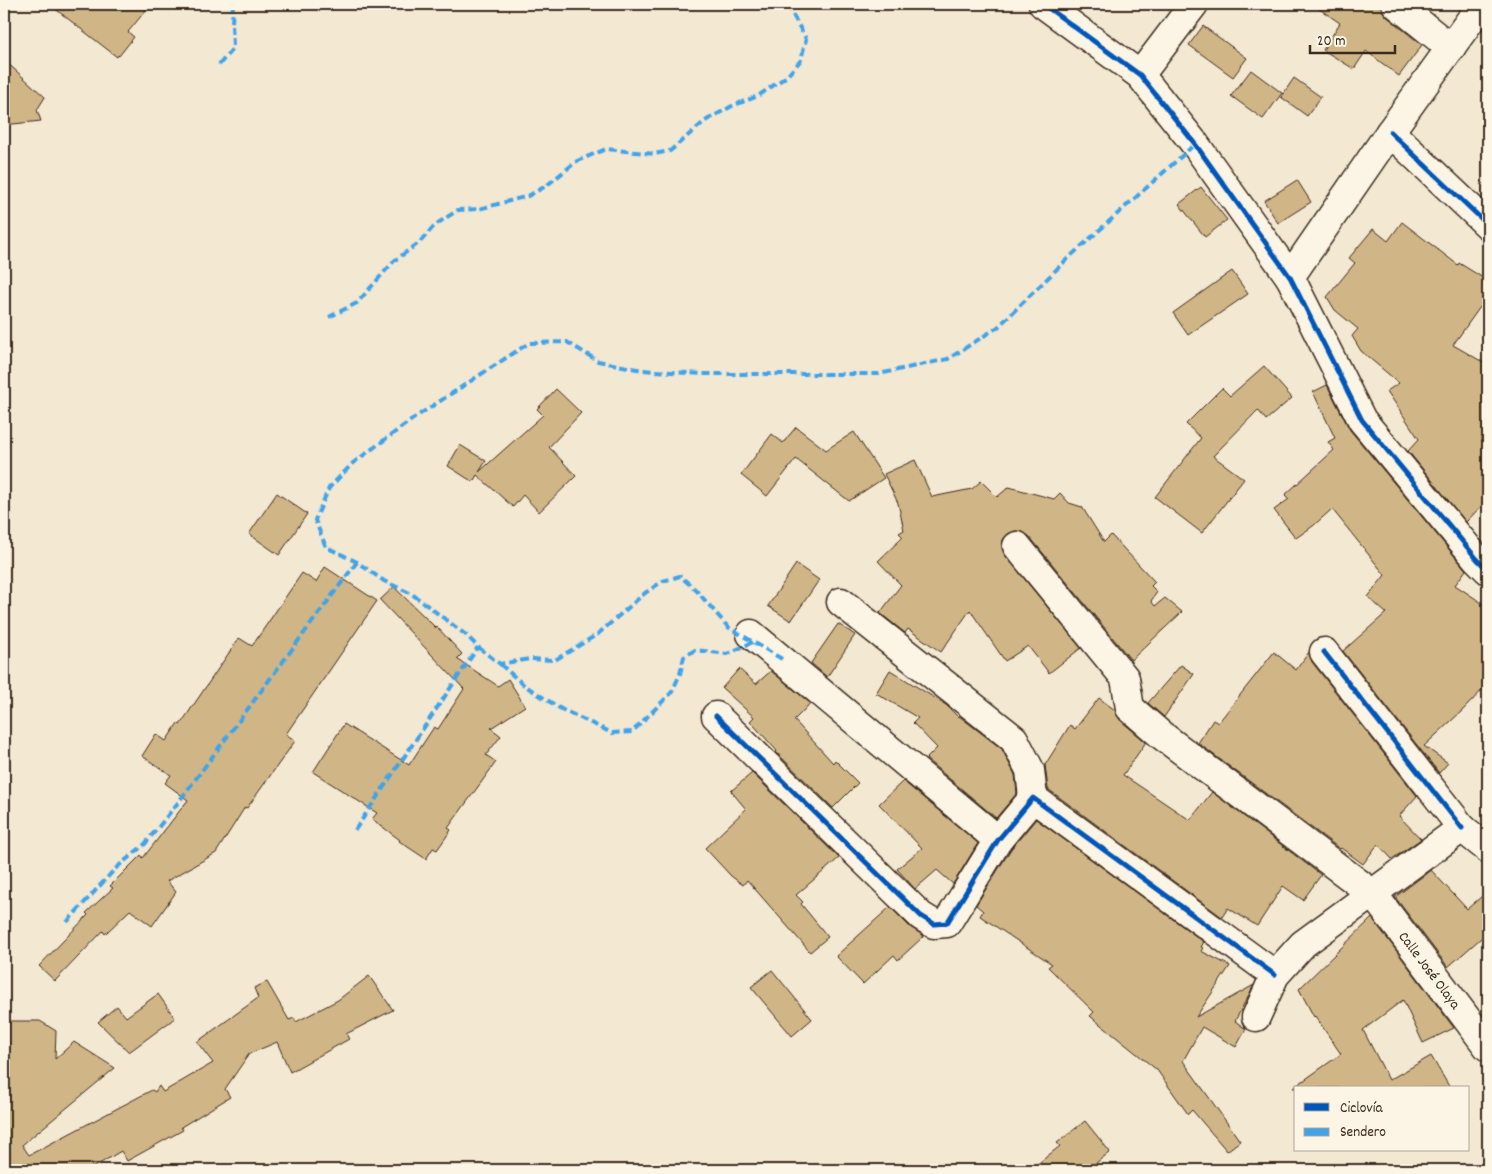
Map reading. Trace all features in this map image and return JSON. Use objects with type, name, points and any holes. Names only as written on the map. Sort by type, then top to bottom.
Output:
[{"type":"street","points":[[1043,4],[1140,75],[1195,144],[1290,277],[1362,420],[1488,570]]},
{"type":"street","points":[[1140,75],[1194,4]]},
{"type":"street","points":[[1396,4],[1450,48]]},
{"type":"street","points":[[1290,277],[1390,132],[1482,4]]},
{"type":"street","points":[[1390,132],[1488,225]]},
{"type":"street","name":"Calle José Olaya","points":[[1018,546],[1125,678],[1130,708],[1160,734],[1373,894],[1488,1047]]},
{"type":"street","points":[[716,716],[921,916],[934,924],[947,923],[998,840],[1033,798],[1030,770],[1014,739],[841,602]]},
{"type":"street","points":[[751,634],[998,840]]},
{"type":"street","points":[[1324,652],[1462,828],[1488,849]]},
{"type":"street","points":[[1033,798],[1274,975]]},
{"type":"street","points":[[1256,1017],[1274,975],[1303,944],[1462,828]]},
{"type":"building","points":[[49,4],[151,4],[128,32],[134,37],[117,57]]},
{"type":"building","points":[[1312,4],[1377,4],[1386,16],[1422,45],[1399,76],[1366,51],[1354,69],[1323,50],[1340,23]]},
{"type":"building","points":[[1203,26],[1247,58],[1233,77],[1189,45]]},
{"type":"building","points":[[4,60],[45,97],[37,110],[41,121],[4,125]]},
{"type":"building","points":[[1251,70],[1282,93],[1263,119],[1231,96]]},
{"type":"building","points":[[1294,78],[1321,97],[1307,116],[1281,97]]},
{"type":"building","points":[[1297,180],[1311,202],[1278,223],[1264,201]]},
{"type":"building","points":[[1201,187],[1227,220],[1205,237],[1179,204]]},
{"type":"building","points":[[1402,222],[1458,265],[1459,263],[1488,281],[1488,313],[1480,307],[1453,345],[1488,365],[1488,499],[1466,522],[1408,451],[1419,439],[1387,391],[1399,383],[1361,351],[1352,336],[1358,329],[1335,310],[1327,297],[1355,263],[1349,258],[1373,229],[1388,241]]},
{"type":"building","points":[[1232,271],[1248,294],[1188,335],[1173,313]]},
{"type":"building","points":[[1264,366],[1292,398],[1266,420],[1258,410],[1213,456],[1244,479],[1202,533],[1155,497],[1201,438],[1186,424],[1222,388],[1230,396]]},
{"type":"building","points":[[1327,385],[1350,430],[1466,570],[1455,585],[1488,607],[1488,684],[1424,746],[1448,763],[1439,773],[1343,651],[1386,613],[1368,597],[1385,575],[1332,509],[1296,538],[1274,510],[1289,499],[1285,495],[1334,450],[1328,442],[1335,438],[1313,392]]},
{"type":"building","points":[[556,389],[581,413],[549,447],[576,476],[539,512],[523,495],[513,507],[477,475],[473,482],[448,466],[460,445],[486,461],[479,472],[543,415],[537,409]]},
{"type":"building","points":[[796,427],[826,450],[854,432],[884,478],[849,501],[796,459],[767,496],[741,475],[772,434],[783,443]]},
{"type":"building","points":[[915,460],[932,497],[972,489],[981,481],[997,497],[1009,487],[1054,499],[1060,493],[1069,503],[1082,507],[1104,542],[1111,535],[1155,582],[1151,586],[1157,592],[1151,601],[1155,606],[1165,598],[1182,612],[1131,660],[1029,536],[1023,532],[1015,531],[1008,534],[1003,540],[1002,548],[1005,555],[1081,648],[1049,673],[1028,646],[1005,661],[970,610],[941,652],[908,629],[905,633],[880,613],[901,585],[878,561],[903,537],[899,533],[904,530],[898,503],[884,474]]},
{"type":"building","points":[[277,493],[307,514],[279,555],[249,534]]},
{"type":"building","points":[[796,564],[819,580],[791,621],[768,606]]},
{"type":"building","points":[[325,567],[377,601],[286,734],[295,741],[247,808],[245,807],[216,853],[167,881],[176,892],[152,926],[130,910],[105,934],[103,931],[55,981],[39,966],[88,915],[86,913],[113,888],[110,886],[141,855],[143,858],[188,800],[165,783],[171,775],[142,756],[156,734],[166,741],[178,723],[180,725],[239,638],[252,646],[302,573],[316,582]]},
{"type":"building","points":[[394,587],[437,627],[462,654],[457,659],[498,686],[508,679],[525,706],[491,728],[501,736],[486,755],[496,762],[448,828],[451,830],[437,850],[433,848],[426,859],[399,841],[372,819],[377,813],[313,772],[344,724],[409,765],[434,727],[438,729],[464,689],[380,600]]},
{"type":"building","points":[[838,624],[855,635],[827,677],[811,663]]},
{"type":"building","points":[[1274,652],[1296,670],[1309,652],[1312,662],[1417,796],[1399,816],[1421,839],[1392,859],[1378,844],[1363,864],[1340,849],[1198,743],[1213,720],[1218,723]]},
{"type":"building","points":[[1181,665],[1194,674],[1164,717],[1148,703]]},
{"type":"building","points":[[739,669],[756,684],[771,671],[810,703],[794,720],[833,763],[835,760],[858,783],[833,808],[776,752],[750,721],[754,717],[722,688]]},
{"type":"building","points":[[890,670],[946,705],[958,717],[1002,749],[1015,775],[1017,793],[996,818],[926,759],[937,748],[913,723],[918,718],[876,693]]},
{"type":"building","points":[[1099,698],[1115,710],[1120,720],[1146,742],[1123,775],[1190,820],[1212,792],[1321,875],[1303,900],[1283,886],[1257,926],[1228,908],[1222,917],[1048,789],[1045,765],[1070,725],[1075,729]]},
{"type":"building","points":[[752,773],[839,858],[796,895],[828,937],[810,952],[747,880],[743,885],[731,876],[705,848],[746,809],[731,791]]},
{"type":"building","points":[[903,781],[978,843],[953,884],[937,870],[915,889],[897,869],[922,848],[879,804]]},
{"type":"building","points":[[1036,819],[1204,942],[1201,951],[1230,966],[1196,1017],[1254,985],[1235,1021],[1246,1029],[1236,1047],[1202,1027],[1183,1061],[1240,1141],[1227,1151],[1192,1110],[1188,1114],[1157,1070],[1090,1016],[1094,1012],[1048,967],[1052,964],[980,916],[983,911],[976,905],[1011,849]]},
{"type":"building","points":[[1431,870],[1467,909],[1488,891],[1488,932],[1448,967],[1395,897]]},
{"type":"building","points":[[890,907],[910,927],[924,936],[898,960],[894,955],[863,984],[836,956]]},
{"type":"building","points":[[1372,918],[1454,1028],[1423,1043],[1403,1000],[1363,1030],[1389,1080],[1431,1056],[1449,1086],[1296,1086],[1341,1054],[1314,1017],[1299,989]]},
{"type":"building","points":[[772,970],[812,1019],[792,1036],[751,987]]},
{"type":"building","points":[[369,976],[393,1010],[346,1034],[349,1039],[290,1072],[277,1042],[249,1054],[225,1089],[230,1097],[181,1127],[183,1130],[127,1161],[121,1151],[89,1170],[4,1170],[4,1021],[40,1021],[56,1031],[55,1059],[74,1042],[115,1068],[22,1145],[29,1155],[152,1090],[155,1092],[159,1086],[163,1092],[213,1063],[197,1042],[258,998],[254,988],[267,982],[289,1020],[294,1018],[296,1022],[338,1000]]},
{"type":"building","points":[[158,994],[175,1018],[129,1052],[98,1022],[117,1006],[126,1017]]},
{"type":"building","points":[[1085,1121],[1110,1152],[1087,1170],[1030,1170],[1060,1146],[1057,1143]]},
{"type":"marked path","points":[[219,65],[233,48],[233,4]]},
{"type":"marked path","points":[[329,317],[357,303],[394,261],[420,242],[435,225],[458,210],[479,209],[528,196],[546,186],[577,161],[606,149],[654,154],[670,151],[705,121],[732,106],[758,96],[787,76],[801,60],[806,39],[787,4]]},
{"type":"marked path","points":[[782,659],[728,627],[696,590],[680,576],[663,581],[645,593],[598,634],[555,660],[530,659],[500,664],[466,635],[412,594],[384,581],[357,562],[326,547],[315,520],[329,488],[353,463],[417,416],[529,343],[567,342],[598,361],[642,370],[703,374],[879,374],[948,359],[998,327],[1064,262],[1195,144]]},
{"type":"marked path","points":[[67,922],[115,869],[145,844],[180,800],[357,562]]},
{"type":"marked path","points":[[500,664],[524,685],[561,709],[612,733],[632,732],[672,692],[680,674],[684,657],[695,650],[727,654],[753,642]]},
{"type":"marked path","points":[[355,830],[478,647]]},
{"type":"cycle path","points":[[1043,4],[1140,75],[1195,144],[1290,277],[1362,420],[1488,570]]},
{"type":"cycle path","points":[[1390,132],[1488,225]]},
{"type":"cycle path","points":[[1324,652],[1462,828]]},
{"type":"cycle path","points":[[716,716],[921,916],[934,924],[947,923],[998,840],[1033,798],[1275,975]]}]
